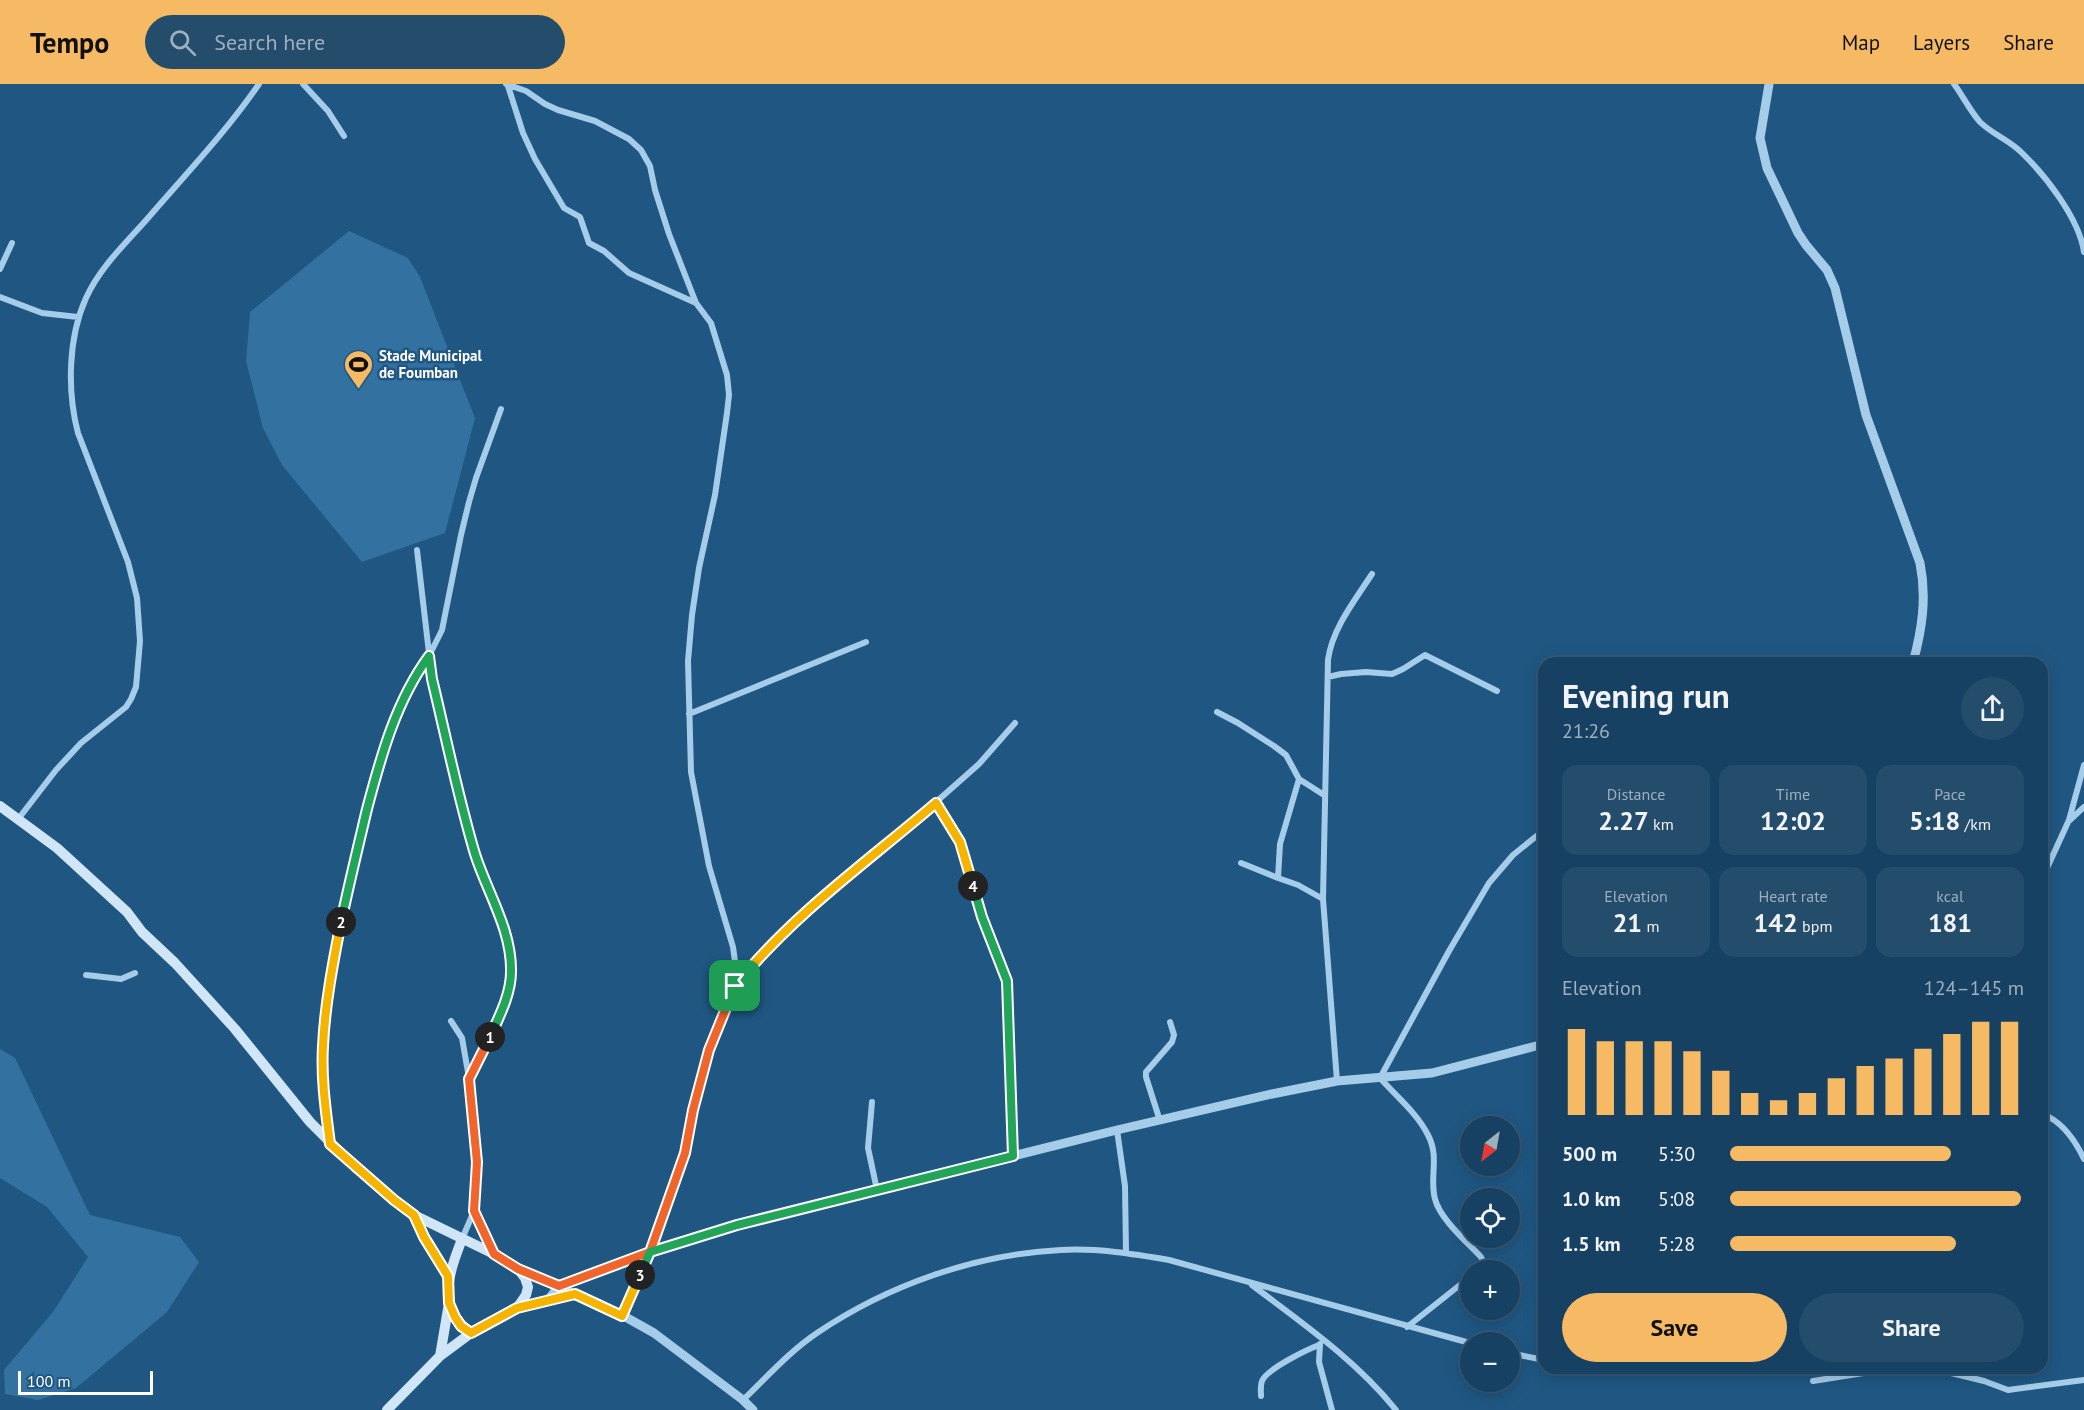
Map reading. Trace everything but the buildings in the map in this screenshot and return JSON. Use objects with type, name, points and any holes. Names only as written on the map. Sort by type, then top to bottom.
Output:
[{"type":"main road","points":[[0,806],[57,848],[127,912],[142,932],[176,963],[235,1029],[291,1100],[330,1144],[414,1215],[494,1254],[518,1269],[525,1278],[528,1287],[526,1295],[517,1308],[471,1333],[440,1356],[387,1410]]},
{"type":"main road","points":[[414,1215],[424,1237],[448,1276]]},
{"type":"main road","points":[[440,1356],[449,1303],[448,1276],[462,1239]]},
{"type":"main road","points":[[449,1303],[461,1326],[471,1333]]},
{"type":"street","points":[[19,818],[56,770],[81,743],[126,707],[136,687],[140,640],[137,598],[128,562],[73,415],[72,361],[78,317],[87,295],[114,256],[211,147],[259,84]]},
{"type":"street","points":[[303,84],[328,111],[344,136]]},
{"type":"street","points":[[1769,84],[1760,138],[1767,168],[1798,232],[1827,270],[1835,288],[1866,416],[1920,563],[1924,586],[1924,606],[1914,657]]},
{"type":"street","points":[[1954,84],[1977,119],[1996,136],[2021,152],[2056,194],[2074,221],[2084,252]]},
{"type":"street","points":[[507,85],[523,133],[535,159],[564,208],[580,217],[589,243],[604,251],[628,273],[696,303]]},
{"type":"street","points":[[507,85],[526,91],[558,110],[595,121],[629,139],[641,150],[650,166],[669,234],[696,303],[711,323],[727,375],[729,395],[715,495],[699,568],[688,661],[691,772],[709,866],[733,947],[736,969],[735,986]]},
{"type":"street","points":[[0,269],[12,243]]},
{"type":"street","points":[[0,297],[42,313],[78,317]]},
{"type":"street","points":[[330,1144],[324,1094],[322,1048],[331,979],[348,889],[387,737],[414,677],[429,656],[442,630],[471,494],[501,409]]},
{"type":"street","points":[[417,550],[432,679],[469,834],[498,911],[510,952],[512,973],[508,990],[495,1027],[469,1079]]},
{"type":"street","points":[[1337,1081],[1323,899],[1329,651],[1349,610],[1372,574]]},
{"type":"street","points":[[689,714],[866,642]]},
{"type":"street","points":[[1328,677],[1349,673],[1392,674],[1425,656],[1497,691]]},
{"type":"street","points":[[1217,712],[1286,755],[1299,779],[1324,795]]},
{"type":"street","points":[[622,1316],[650,1252],[685,1153],[693,1110],[709,1050],[735,986],[766,950],[824,896],[936,803],[979,764],[1015,723]]},
{"type":"street","points":[[2048,866],[2069,820],[2084,765]]},
{"type":"street","points":[[1278,878],[1280,844],[1299,779]]},
{"type":"street","points":[[936,803],[960,842],[982,917],[1007,981],[1013,1156]]},
{"type":"street","points":[[2069,820],[2084,807]]},
{"type":"street","points":[[1380,1078],[1402,1034],[1489,883],[1513,855],[1538,835]]},
{"type":"street","points":[[1241,863],[1298,885],[1323,899]]},
{"type":"street","points":[[86,975],[121,979],[135,973]]},
{"type":"street","points":[[451,1021],[462,1038],[469,1079],[477,1162],[474,1211],[462,1239]]},
{"type":"street","points":[[1160,1121],[1146,1072],[1172,1042],[1174,1035],[1170,1022]]},
{"type":"street","points":[[548,1300],[559,1286],[650,1252],[737,1225],[1117,1130],[1337,1081],[1418,1076],[1538,1046]]},
{"type":"street","points":[[1380,1078],[1415,1116],[1428,1134],[1435,1158],[1435,1199],[1440,1212],[1482,1260]]},
{"type":"street","points":[[872,1102],[868,1148],[877,1190]]},
{"type":"street","points":[[2048,1117],[2064,1128],[2084,1159]]},
{"type":"street","points":[[1117,1130],[1125,1186],[1126,1252]]},
{"type":"street","points":[[474,1211],[494,1254]]},
{"type":"street","points":[[743,1400],[798,1347],[816,1333],[885,1294],[933,1275],[1038,1251],[1063,1249],[1126,1252],[1192,1265],[1460,1340]]},
{"type":"street","points":[[518,1269],[559,1286],[654,1333],[753,1410]]},
{"type":"street","points":[[1250,1283],[1320,1342],[1346,1358],[1396,1410]]},
{"type":"street","points":[[1407,1327],[1460,1285]]},
{"type":"street","points":[[517,1308],[575,1294]]},
{"type":"street","points":[[1261,1396],[1263,1378],[1320,1342]]},
{"type":"street","points":[[1320,1342],[1319,1362],[1332,1410]]},
{"type":"street","points":[[1520,1355],[1538,1359]]},
{"type":"street","points":[[1813,1381],[1857,1374]]},
{"type":"street","points":[[1955,1374],[2008,1390],[2084,1380]]},
{"type":"shaded area","name":"Stade Municipal de Foumban","points":[[349,231],[408,258],[420,277],[475,418],[445,533],[362,562],[282,465],[263,428],[246,361],[250,312]]},
{"type":"shaded area","points":[[0,1049],[15,1058],[90,1215],[180,1237],[199,1262],[167,1312],[76,1388],[38,1400],[5,1394],[4,1370],[53,1312],[88,1257],[47,1207],[0,1178]]},
{"type":"place","name":"Stade Municipal de Foumban","points":[[358,390]]},
{"type":"route","points":[[735,986],[709,1050],[693,1110],[685,1153],[650,1252],[586,1278],[559,1286],[518,1269],[494,1254],[474,1211],[477,1162],[469,1079],[486,1048],[508,990],[512,973],[510,952],[498,911],[469,834],[432,679],[429,656],[414,677],[387,737],[350,877],[326,1009],[322,1048],[324,1094],[330,1144],[414,1215],[424,1237],[448,1276],[449,1303],[461,1326],[471,1333],[517,1308],[575,1294],[622,1316],[650,1252],[737,1225],[1013,1156],[1007,981],[982,917],[960,842],[936,803],[824,896],[766,950],[735,986]]}]
